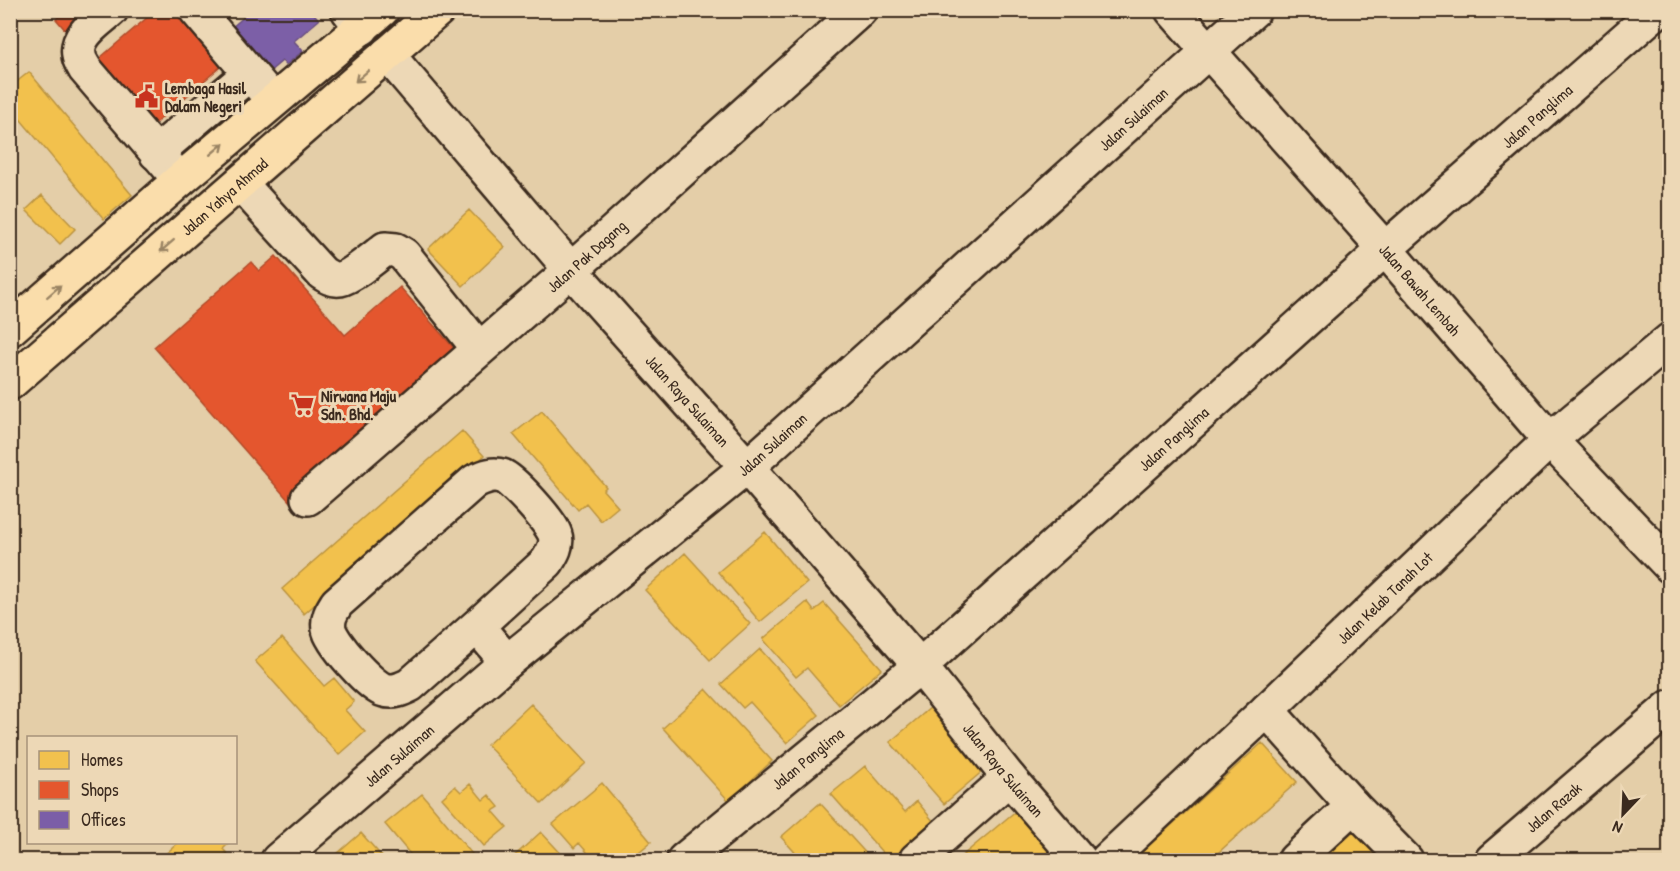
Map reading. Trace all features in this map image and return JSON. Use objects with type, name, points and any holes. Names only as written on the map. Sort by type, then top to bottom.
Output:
[{"type":"main road","name":"Jalan Yahya Ahmad","points":[[10,383],[438,10]]},
{"type":"main road","points":[[10,329],[273,101],[364,16]]},
{"type":"street","points":[[111,10],[88,30],[80,41],[79,56],[85,69],[180,180]]},
{"type":"street","points":[[196,10],[273,101]]},
{"type":"street","name":"Jalan Pak Dagang","points":[[308,498],[571,270],[860,10]]},
{"type":"street","name":"Jalan Bawah Lembah","points":[[1172,10],[1385,249],[1550,440],[1670,566]]},
{"type":"street","name":"Jalan Sulaiman","points":[[278,861],[507,662],[747,467],[1254,10]]},
{"type":"street","name":"Jalan Panglima","points":[[684,861],[920,666],[1385,249],[1658,10]]},
{"type":"street","name":"Jalan Raya Sulaiman","points":[[387,54],[571,270],[920,666],[1009,778],[1080,861]]},
{"type":"street","points":[[156,153],[249,74]]},
{"type":"street","points":[[240,183],[322,273],[331,279],[340,279],[349,275],[386,249],[396,250],[404,255],[479,349]]},
{"type":"street","name":"Jalan Kelab Tanah Lot","points":[[1107,861],[1550,440],[1670,340]]},
{"type":"street","points":[[488,475],[502,476],[514,484],[549,523],[556,536],[555,550],[548,562],[477,626],[410,685],[398,691],[383,690],[372,683],[335,642],[328,629],[329,615],[337,603],[432,519],[475,482],[488,475]]},
{"type":"street","points":[[477,626],[507,662]]},
{"type":"street","name":"Jalan Razak","points":[[1492,861],[1670,707]]},
{"type":"street","points":[[1268,710],[1353,806],[1406,861]]},
{"type":"street","points":[[916,861],[1009,778]]},
{"type":"street","points":[[1295,861],[1353,806]]},
{"type":"building: Homes","points":[[29,72],[132,195],[104,219],[10,107],[10,87]]},
{"type":"building: Homes","points":[[42,195],[75,229],[60,244],[26,210]]},
{"type":"building: Homes","points":[[469,210],[505,247],[463,286],[428,249]]},
{"type":"building: Homes","points":[[542,411],[606,487],[603,490],[618,507],[601,521],[586,503],[578,510],[513,434]]},
{"type":"building: Homes","points":[[462,431],[484,456],[304,614],[282,589]]},
{"type":"building: Homes","points":[[765,532],[807,583],[760,622],[718,572]]},
{"type":"building: Homes","points":[[685,553],[750,624],[710,660],[645,590]]},
{"type":"building: Homes","points":[[807,602],[814,611],[824,603],[882,669],[839,705],[807,668],[796,677],[763,639]]},
{"type":"building: Homes","points":[[282,638],[324,686],[334,678],[354,702],[345,710],[365,732],[339,755],[255,661]]},
{"type":"building: Homes","points":[[760,649],[819,715],[787,743],[750,702],[743,708],[721,684]]},
{"type":"building: Homes","points":[[706,689],[772,761],[729,801],[663,728]]},
{"type":"building: Homes","points":[[937,702],[991,764],[944,804],[890,742]]},
{"type":"building: Homes","points":[[531,704],[586,763],[542,804],[487,745]]},
{"type":"building: Homes","points":[[1262,743],[1297,782],[1210,860],[1133,860]]},
{"type":"building: Homes","points":[[865,766],[905,812],[917,801],[933,821],[921,831],[926,836],[897,860],[889,860],[831,794]]},
{"type":"building: Homes","points":[[602,783],[651,842],[629,860],[594,860],[579,843],[574,848],[553,824]]},
{"type":"building: Homes","points":[[470,784],[483,800],[489,795],[499,807],[493,811],[507,827],[484,846],[442,798],[455,786],[461,792]]},
{"type":"building: Homes","points":[[422,794],[477,860],[415,860],[385,824]]},
{"type":"building: Homes","points":[[820,803],[872,860],[802,860],[781,837]]},
{"type":"building: Homes","points":[[1017,810],[1061,860],[957,860]]},
{"type":"building: Homes","points":[[1349,822],[1386,860],[1307,860]]},
{"type":"building: Homes","points":[[541,832],[567,860],[510,860]]},
{"type":"building: Homes","points":[[361,833],[385,860],[330,860]]},
{"type":"building: Homes","points":[[177,844],[228,844],[223,849],[232,859],[159,860]]},
{"type":"building: Homes","points":[[766,854],[772,860],[759,860]]},
{"type":"building: Shops","points":[[66,10],[105,10],[72,38],[56,19]]},
{"type":"building: Shops","points":[[156,10],[182,10],[227,61],[150,128],[94,63]]},
{"type":"building: Shops","name":"Nirwana Maju Sdn. Bhd.","points":[[276,256],[345,335],[400,287],[460,355],[290,502],[154,347],[251,262],[259,271]]},
{"type":"building: Offices","points":[[252,10],[311,10],[319,20],[294,41],[303,51],[286,65],[282,61],[262,78],[224,34]]},
{"type":"place","name":"Lembaga Hasil Dalam Negeri","points":[[147,97]]},
{"type":"place","name":"Nirwana Maju Sdn. Bhd.","points":[[303,405]]}]
